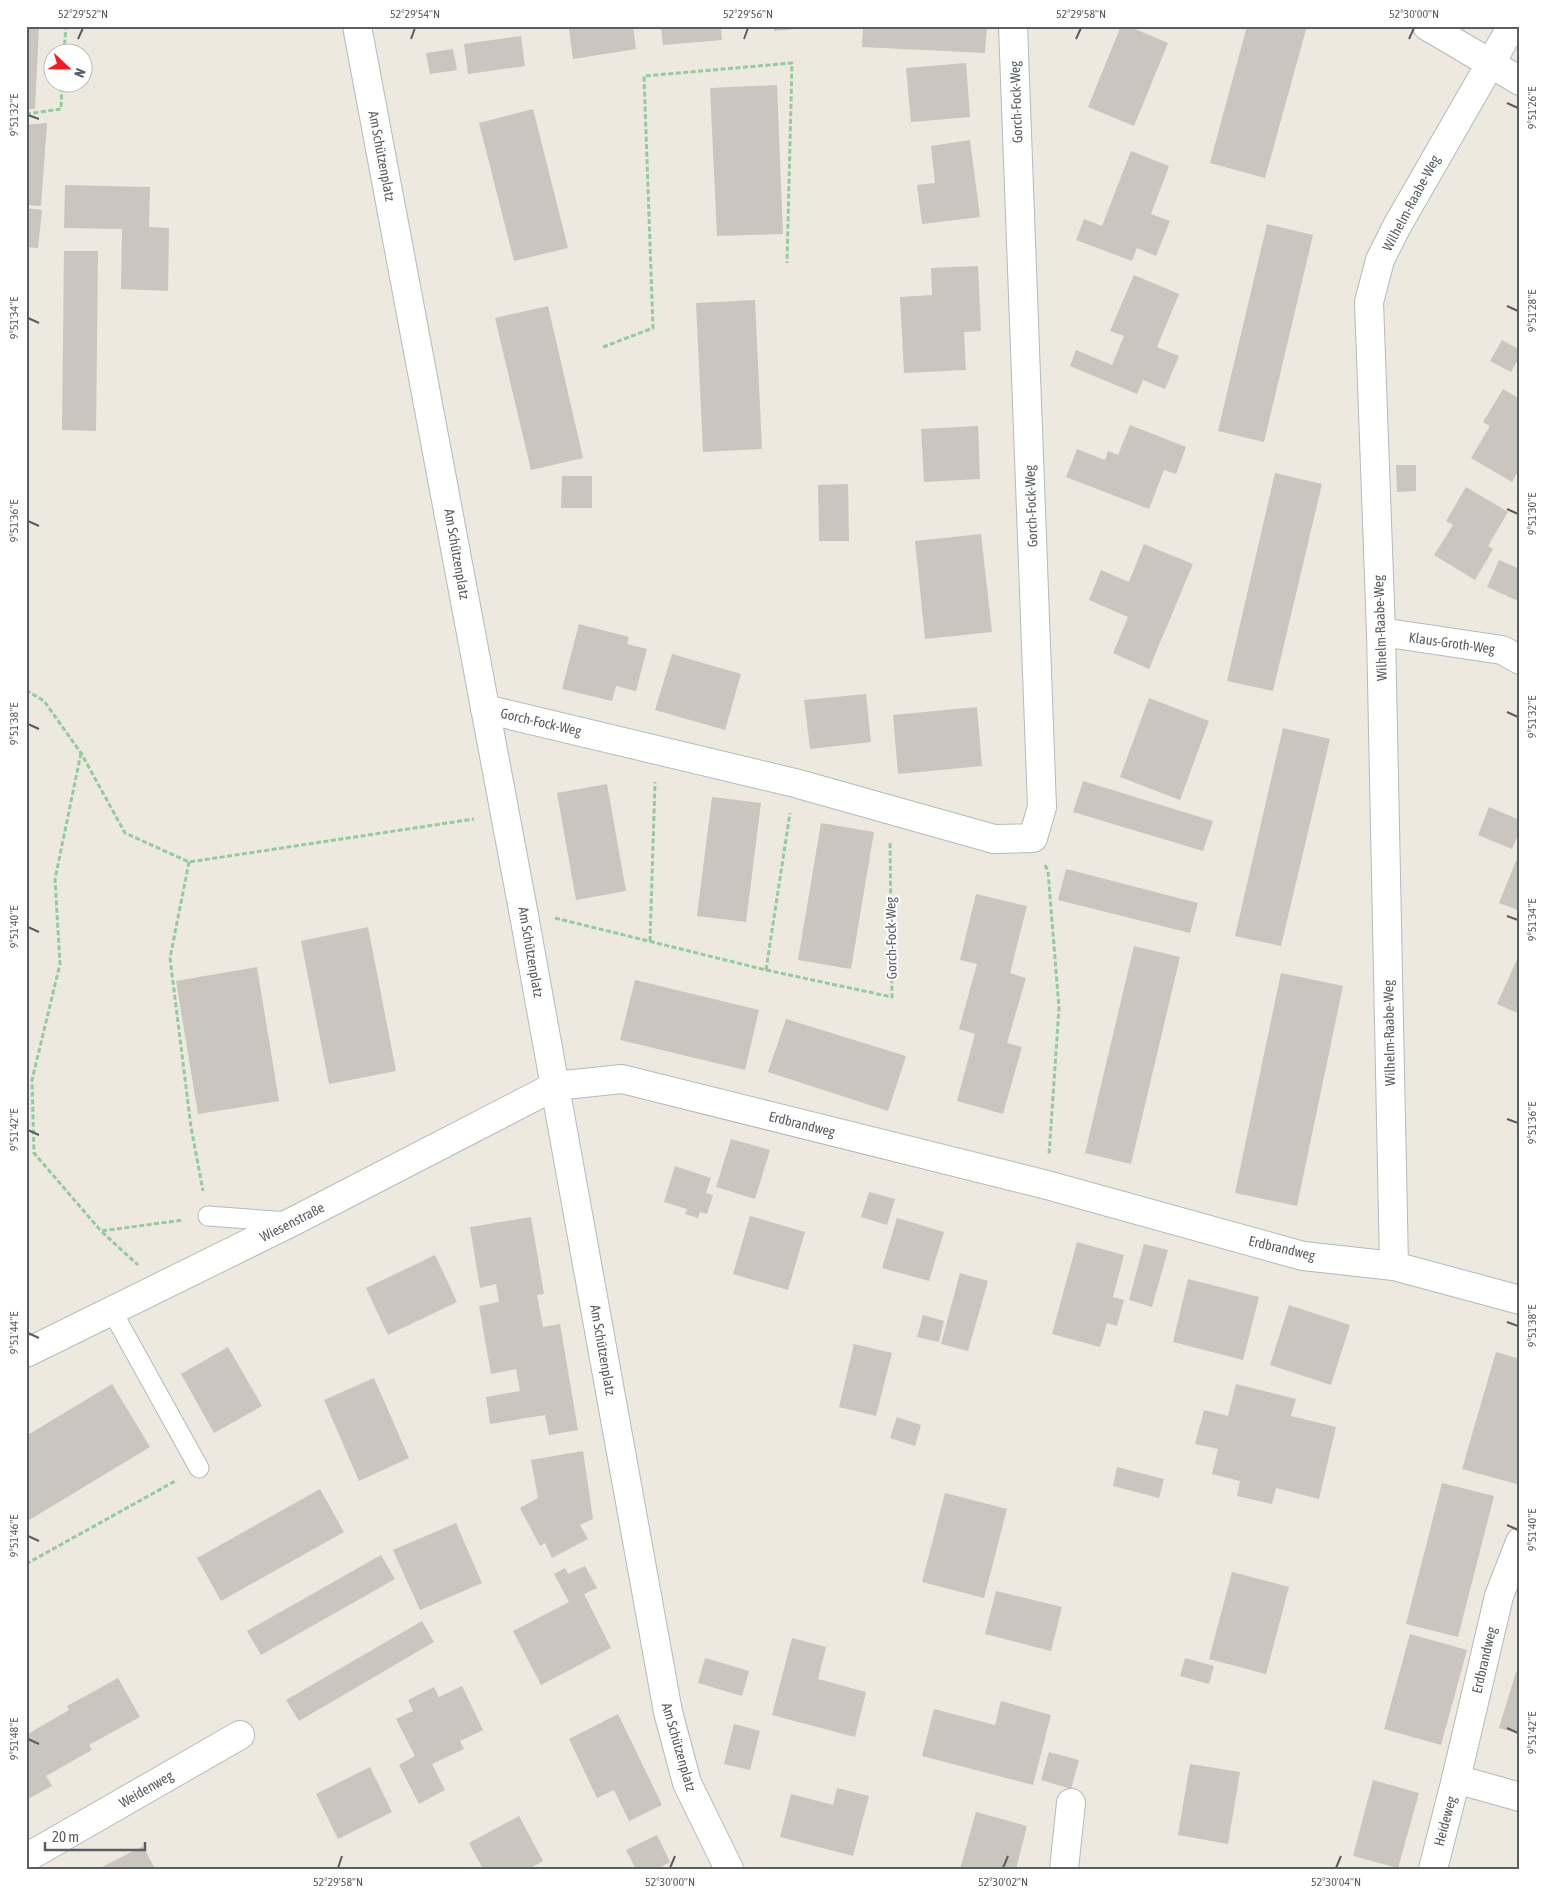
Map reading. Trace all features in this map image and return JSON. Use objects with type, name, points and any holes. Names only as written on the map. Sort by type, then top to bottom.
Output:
[{"type":"street","name":"Am Schützenplatz","points":[[357,26],[523,910],[668,1712],[686,1783],[729,1869]]},
{"type":"street","name":"Gorch-Fock-Weg","points":[[485,709],[656,748],[795,783],[994,839],[1033,838],[1042,807],[1013,26]]},
{"type":"street","points":[[1426,26],[1520,81]]},
{"type":"street","name":"Wilhelm-Raabe-Weg","points":[[1394,1266],[1381,632],[1369,302],[1380,260],[1397,226],[1512,26]]},
{"type":"street","name":"Klaus-Groth-Weg","points":[[1381,632],[1502,650],[1520,660]]},
{"type":"street","name":"Erdbrandweg","points":[[555,1086],[622,1079],[1047,1186],[1303,1256],[1394,1266],[1520,1300]]},
{"type":"street","name":"Wiesenstraße","points":[[26,1353],[292,1222],[555,1086]]},
{"type":"street","name":"Erdbrandweg","points":[[1456,1780],[1499,1596],[1520,1542]]},
{"type":"street","name":"Weidenweg","points":[[26,1858],[240,1735]]},
{"type":"street","name":"Heideweg","points":[[1433,1869],[1456,1780],[1520,1797]]},
{"type":"street","points":[[1064,1869],[1071,1803]]},
{"type":"lane","points":[[208,1216],[292,1222]]},
{"type":"lane","points":[[112,1312],[199,1468]]},
{"type":"path","points":[[65,42],[66,26]]},
{"type":"path","points":[[603,347],[653,328],[644,76],[792,64],[787,262]]},
{"type":"path","points":[[26,114],[61,109],[62,92]]},
{"type":"path","points":[[26,690],[44,701],[81,753],[125,833],[189,862],[505,814]]},
{"type":"path","points":[[650,941],[656,748]]},
{"type":"path","points":[[81,753],[54,879],[60,964],[32,1080],[34,1153],[101,1231],[162,1287]]},
{"type":"path","points":[[766,970],[795,783]]},
{"type":"path","name":"Gorch-Fock-Weg","points":[[523,910],[766,970],[892,996],[890,810]]},
{"type":"path","points":[[1033,838],[1048,871],[1059,1008],[1047,1186]]},
{"type":"path","points":[[101,1231],[208,1216],[191,1126],[170,958],[189,862]]},
{"type":"path","points":[[26,1564],[199,1468]]},
{"type":"building","points":[[26,26],[39,26],[35,109],[26,109]]},
{"type":"building","points":[[585,26],[633,26],[636,49],[573,59],[569,29]]},
{"type":"building","points":[[661,26],[721,26],[722,40],[663,45]]},
{"type":"building","points":[[774,26],[807,26],[807,28],[774,31]]},
{"type":"building","points":[[863,26],[987,26],[985,53],[862,47]]},
{"type":"building","points":[[1121,26],[1128,26],[1168,43],[1134,126],[1088,107]]},
{"type":"building","points":[[1247,26],[1307,26],[1265,178],[1210,163]]},
{"type":"building","points":[[521,36],[525,66],[468,74],[464,44]]},
{"type":"building","points":[[453,49],[457,70],[430,74],[426,53]]},
{"type":"building","points":[[966,63],[970,117],[911,122],[906,68]]},
{"type":"building","points":[[777,85],[783,234],[717,236],[710,88]]},
{"type":"building","points":[[533,109],[568,248],[514,261],[479,123]]},
{"type":"building","points":[[47,123],[41,206],[26,205],[26,125]]},
{"type":"building","points":[[970,140],[980,217],[922,224],[917,185],[935,183],[931,146]]},
{"type":"building","points":[[1131,151],[1169,166],[1151,214],[1170,221],[1156,256],[1137,248],[1132,261],[1076,240],[1084,219],[1102,226]]},
{"type":"building","points":[[65,185],[150,187],[149,227],[169,228],[168,291],[121,289],[122,229],[64,228]]},
{"type":"building","points":[[26,208],[42,210],[38,248],[26,247]]},
{"type":"building","points":[[1267,224],[1313,235],[1264,442],[1218,431]]},
{"type":"building","points":[[64,251],[98,251],[96,431],[62,430]]},
{"type":"building","points":[[978,266],[981,331],[964,332],[966,370],[904,373],[900,297],[932,295],[931,268]]},
{"type":"building","points":[[1134,275],[1179,294],[1157,347],[1179,356],[1165,389],[1143,380],[1137,394],[1070,366],[1076,350],[1112,365],[1124,336],[1110,331]]},
{"type":"building","points":[[755,300],[762,449],[703,452],[696,303]]},
{"type":"building","points":[[548,306],[583,458],[531,470],[495,318]]},
{"type":"building","points":[[1502,340],[1520,350],[1520,356],[1511,372],[1490,361]]},
{"type":"building","points":[[1503,389],[1520,399],[1520,468],[1512,482],[1471,458],[1490,426],[1483,422]]},
{"type":"building","points":[[1130,425],[1186,447],[1176,474],[1164,470],[1149,509],[1066,477],[1077,449],[1105,460],[1108,451],[1118,455]]},
{"type":"building","points":[[978,426],[980,479],[924,482],[921,429]]},
{"type":"building","points":[[1396,465],[1416,465],[1416,491],[1397,492]]},
{"type":"building","points":[[1275,473],[1322,484],[1273,691],[1227,681]]},
{"type":"building","points":[[562,476],[592,476],[592,508],[561,508]]},
{"type":"building","points":[[848,484],[849,541],[819,541],[818,485]]},
{"type":"building","points":[[1466,487],[1508,512],[1488,546],[1493,549],[1475,580],[1434,555],[1453,525],[1446,521]]},
{"type":"building","points":[[981,534],[992,632],[925,639],[915,541]]},
{"type":"building","points":[[1144,544],[1193,564],[1149,669],[1113,653],[1128,617],[1089,600],[1101,570],[1129,582]]},
{"type":"building","points":[[1499,560],[1520,569],[1520,602],[1487,587]]},
{"type":"building","points":[[579,624],[629,637],[627,644],[647,649],[636,691],[616,686],[612,701],[562,689]]},
{"type":"building","points":[[672,654],[741,674],[725,730],[655,710]]},
{"type":"building","points":[[866,694],[871,742],[810,749],[804,700]]},
{"type":"building","points":[[1149,698],[1209,721],[1180,800],[1120,777]]},
{"type":"building","points":[[977,707],[982,766],[898,774],[893,715]]},
{"type":"building","points":[[1283,728],[1330,739],[1281,946],[1235,936]]},
{"type":"building","points":[[1083,781],[1213,821],[1203,851],[1073,812]]},
{"type":"building","points":[[607,784],[626,891],[576,900],[557,793]]},
{"type":"building","points":[[712,797],[761,803],[746,922],[697,916]]},
{"type":"building","points":[[1489,807],[1520,820],[1520,830],[1512,849],[1478,835]]},
{"type":"building","points":[[821,823],[874,832],[851,969],[798,960]]},
{"type":"building","points":[[1520,851],[1520,911],[1499,903]]},
{"type":"building","points":[[1066,869],[1198,903],[1190,933],[1058,900]]},
{"type":"building","points":[[976,894],[1027,906],[1010,973],[1026,978],[1007,1043],[1022,1047],[1003,1114],[957,1101],[975,1034],[959,1029],[977,964],[960,960]]},
{"type":"building","points":[[368,927],[396,1071],[329,1084],[301,941]]},
{"type":"building","points":[[1134,946],[1180,957],[1131,1164],[1085,1153]]},
{"type":"building","points":[[1520,953],[1520,1014],[1497,1004]]},
{"type":"building","points":[[257,967],[279,1101],[198,1114],[176,981]]},
{"type":"building","points":[[1281,973],[1343,986],[1297,1206],[1235,1193]]},
{"type":"building","points":[[635,980],[759,1010],[745,1070],[620,1040]]},
{"type":"building","points":[[786,1019],[906,1056],[888,1111],[768,1072]]},
{"type":"building","points":[[731,1139],[770,1150],[755,1199],[716,1187]]},
{"type":"building","points":[[675,1166],[711,1178],[706,1193],[713,1195],[707,1214],[700,1212],[698,1218],[685,1214],[687,1209],[664,1202]]},
{"type":"building","points":[[869,1192],[895,1199],[887,1225],[861,1217]]},
{"type":"building","points":[[750,1216],[805,1232],[788,1290],[733,1274]]},
{"type":"building","points":[[531,1217],[544,1294],[537,1295],[543,1327],[560,1324],[578,1430],[549,1435],[545,1415],[490,1424],[486,1397],[520,1391],[516,1369],[491,1374],[479,1306],[499,1302],[496,1284],[480,1288],[470,1227]]},
{"type":"building","points":[[897,1218],[944,1232],[929,1281],[882,1268]]},
{"type":"building","points":[[1077,1242],[1124,1255],[1113,1297],[1124,1300],[1117,1326],[1107,1323],[1100,1347],[1052,1334]]},
{"type":"building","points":[[1144,1244],[1168,1250],[1152,1307],[1129,1300]]},
{"type":"building","points":[[435,1255],[457,1302],[388,1335],[366,1288]]},
{"type":"building","points":[[960,1273],[988,1281],[968,1351],[941,1344]]},
{"type":"building","points":[[1188,1279],[1259,1297],[1243,1360],[1173,1342]]},
{"type":"building","points":[[1289,1305],[1350,1325],[1331,1385],[1270,1365]]},
{"type":"building","points":[[923,1315],[944,1321],[939,1342],[917,1337]]},
{"type":"building","points":[[854,1344],[892,1353],[876,1416],[839,1407]]},
{"type":"building","points":[[228,1347],[262,1406],[214,1433],[181,1374]]},
{"type":"building","points":[[1496,1352],[1520,1359],[1520,1485],[1462,1469]]},
{"type":"building","points":[[374,1378],[409,1458],[359,1481],[324,1400]]},
{"type":"building","points":[[112,1384],[150,1447],[26,1522],[26,1436]]},
{"type":"building","points":[[1236,1384],[1296,1399],[1291,1416],[1336,1427],[1319,1499],[1276,1488],[1272,1504],[1237,1496],[1240,1481],[1212,1474],[1218,1449],[1195,1444],[1204,1410],[1228,1416]]},
{"type":"building","points":[[897,1417],[921,1425],[915,1446],[890,1438]]},
{"type":"building","points":[[583,1451],[593,1519],[580,1525],[588,1539],[552,1558],[545,1543],[540,1546],[520,1508],[538,1498],[531,1460]]},
{"type":"building","points":[[1117,1467],[1164,1479],[1159,1498],[1113,1486]]},
{"type":"building","points":[[1442,1483],[1494,1496],[1458,1637],[1406,1624]]},
{"type":"building","points":[[320,1489],[344,1532],[221,1601],[197,1558]]},
{"type":"building","points":[[945,1493],[1007,1509],[984,1598],[922,1582]]},
{"type":"building","points":[[456,1523],[482,1583],[420,1610],[393,1550]]},
{"type":"building","points":[[381,1555],[395,1579],[261,1655],[247,1631]]},
{"type":"building","points":[[585,1566],[597,1588],[584,1594],[611,1648],[541,1685],[513,1631],[569,1602],[554,1574],[565,1568],[568,1574]]},
{"type":"building","points":[[1232,1572],[1289,1587],[1266,1674],[1209,1659]]},
{"type":"building","points":[[996,1591],[1062,1607],[1051,1651],[985,1634]]},
{"type":"building","points":[[422,1621],[434,1642],[299,1721],[286,1700]]},
{"type":"building","points":[[1410,1634],[1467,1650],[1441,1745],[1384,1729]]},
{"type":"building","points":[[792,1638],[826,1647],[818,1679],[866,1692],[855,1737],[772,1715]]},
{"type":"building","points":[[705,1658],[749,1671],[742,1696],[698,1683]]},
{"type":"building","points":[[1185,1658],[1214,1666],[1209,1684],[1180,1676]]},
{"type":"building","points":[[1516,1672],[1520,1674],[1520,1734],[1499,1728]]},
{"type":"building","points":[[118,1678],[140,1717],[89,1745],[92,1750],[46,1776],[52,1786],[26,1800],[26,1745],[28,1744],[26,1735],[69,1710],[67,1706]]},
{"type":"building","points":[[462,1686],[483,1730],[460,1741],[464,1749],[432,1764],[445,1790],[419,1804],[399,1765],[415,1756],[396,1719],[413,1711],[408,1700],[434,1687],[439,1697]]},
{"type":"building","points":[[1001,1701],[1051,1715],[1033,1785],[922,1756],[934,1709],[995,1725]]},
{"type":"building","points":[[618,1714],[662,1805],[629,1821],[614,1790],[597,1798],[569,1739]]},
{"type":"building","points":[[734,1724],[760,1731],[750,1770],[724,1764]]},
{"type":"building","points":[[1049,1752],[1079,1760],[1071,1789],[1041,1780]]},
{"type":"building","points":[[1190,1764],[1240,1772],[1228,1844],[1178,1835]]},
{"type":"building","points":[[370,1767],[392,1812],[338,1839],[316,1794]]},
{"type":"building","points":[[1373,1780],[1419,1793],[1398,1868],[1353,1856]]},
{"type":"building","points":[[837,1788],[869,1796],[853,1856],[780,1837],[791,1794],[833,1805]]},
{"type":"building","points":[[976,1812],[1027,1826],[1016,1869],[960,1869]]},
{"type":"building","points":[[519,1816],[543,1861],[529,1869],[483,1869],[469,1843]]},
{"type":"building","points":[[657,1835],[670,1862],[657,1869],[636,1869],[626,1850]]},
{"type":"building","points":[[143,1846],[155,1869],[98,1869]]}]
